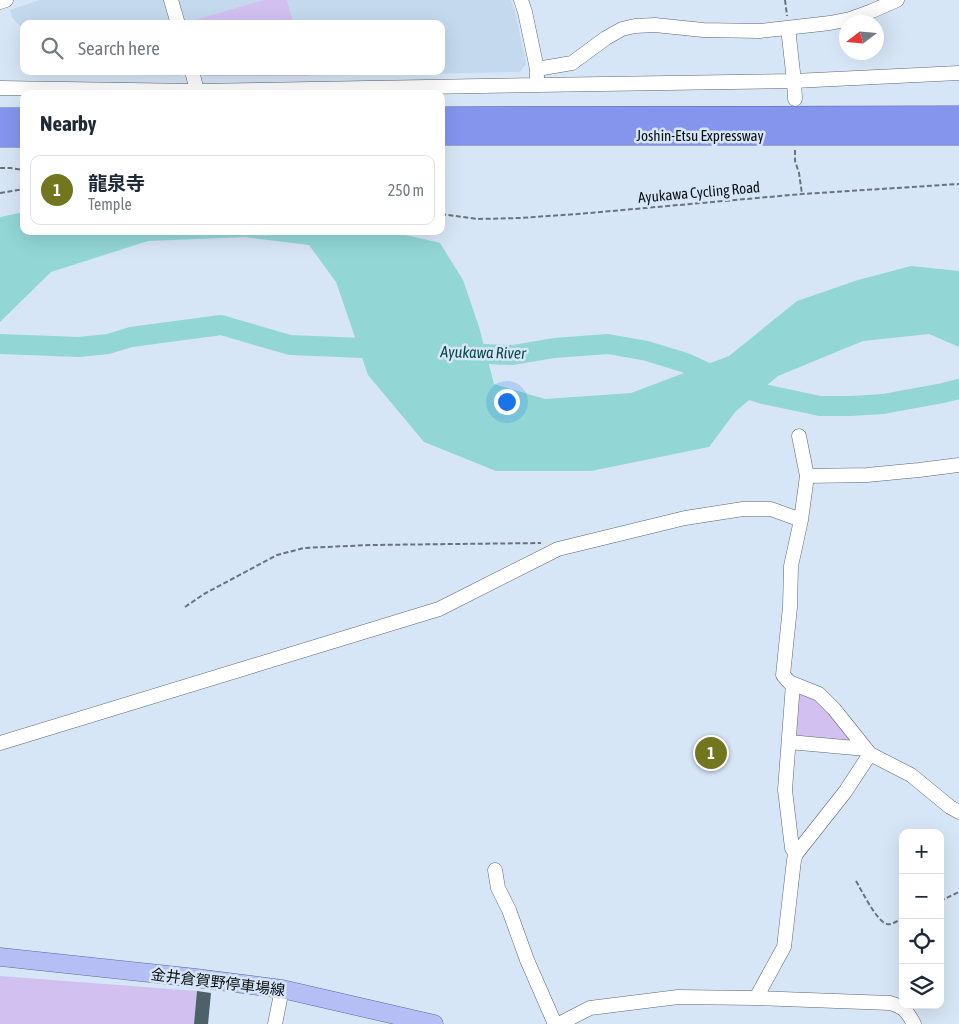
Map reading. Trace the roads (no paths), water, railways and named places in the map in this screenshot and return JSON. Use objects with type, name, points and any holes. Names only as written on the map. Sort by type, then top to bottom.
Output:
[{"type":"highway","name":"Joshin-Etsu Expressway","points":[[445,117],[959,116]]},
{"type":"highway","points":[[0,118],[20,118]]},
{"type":"highway","name":"Joshin-Etsu Expressway","points":[[445,136],[959,135]]},
{"type":"highway","points":[[0,137],[20,137]]},
{"type":"main road","name":"金井倉賀野停車場線","points":[[0,957],[282,989],[434,1024]]},
{"type":"street","points":[[0,2],[6,0]]},
{"type":"street","points":[[171,0],[177,20]]},
{"type":"street","points":[[521,0],[538,69],[538,85]]},
{"type":"street","points":[[538,69],[572,63],[606,38],[622,29],[635,26],[656,25],[703,30],[760,31],[850,19],[897,0]]},
{"type":"street","points":[[788,28],[795,99]]},
{"type":"street","points":[[0,88],[197,90],[794,81],[959,73]]},
{"type":"street","points":[[193,75],[197,90]]},
{"type":"street","points":[[799,436],[807,476],[801,520],[791,566],[790,607],[783,674],[789,682],[819,694],[834,708],[868,751],[911,775],[950,807],[959,812]]},
{"type":"street","points":[[807,476],[867,475],[959,465]]},
{"type":"street","points":[[0,743],[439,608],[558,550],[685,518],[744,509],[771,509],[801,520]]},
{"type":"street","points":[[793,684],[785,790],[792,848],[796,854]]},
{"type":"street","points":[[789,742],[868,751]]},
{"type":"street","points":[[756,998],[784,947],[796,854],[845,792],[868,751]]},
{"type":"street","points":[[495,870],[498,888],[509,910],[527,960],[554,1024]]},
{"type":"street","points":[[275,1024],[282,989]]},
{"type":"street","points":[[559,1024],[590,1008],[678,997],[890,1003],[900,1005],[908,1012],[914,1024]]},
{"type":"water","points":[[20,213],[20,235],[406,235],[440,243],[463,280],[479,327],[494,384],[545,399],[631,393],[729,356],[797,301],[858,280],[911,266],[959,271],[959,347],[929,334],[863,341],[778,376],[736,411],[709,447],[591,471],[496,471],[424,442],[368,375],[336,282],[309,245],[245,237],[148,241],[51,272],[0,322],[0,217]]},
{"type":"waterway","name":"Ayukawa River","points":[[0,344],[79,347],[108,344],[131,337],[221,325],[290,345],[387,349]]},
{"type":"waterway","name":"Ayukawa River","points":[[458,353],[513,355],[554,348],[608,344],[647,351],[686,363],[729,383],[763,394],[820,406],[883,404],[959,389]]},
{"type":"place","name":"龍泉寺","points":[[711,753]]}]
